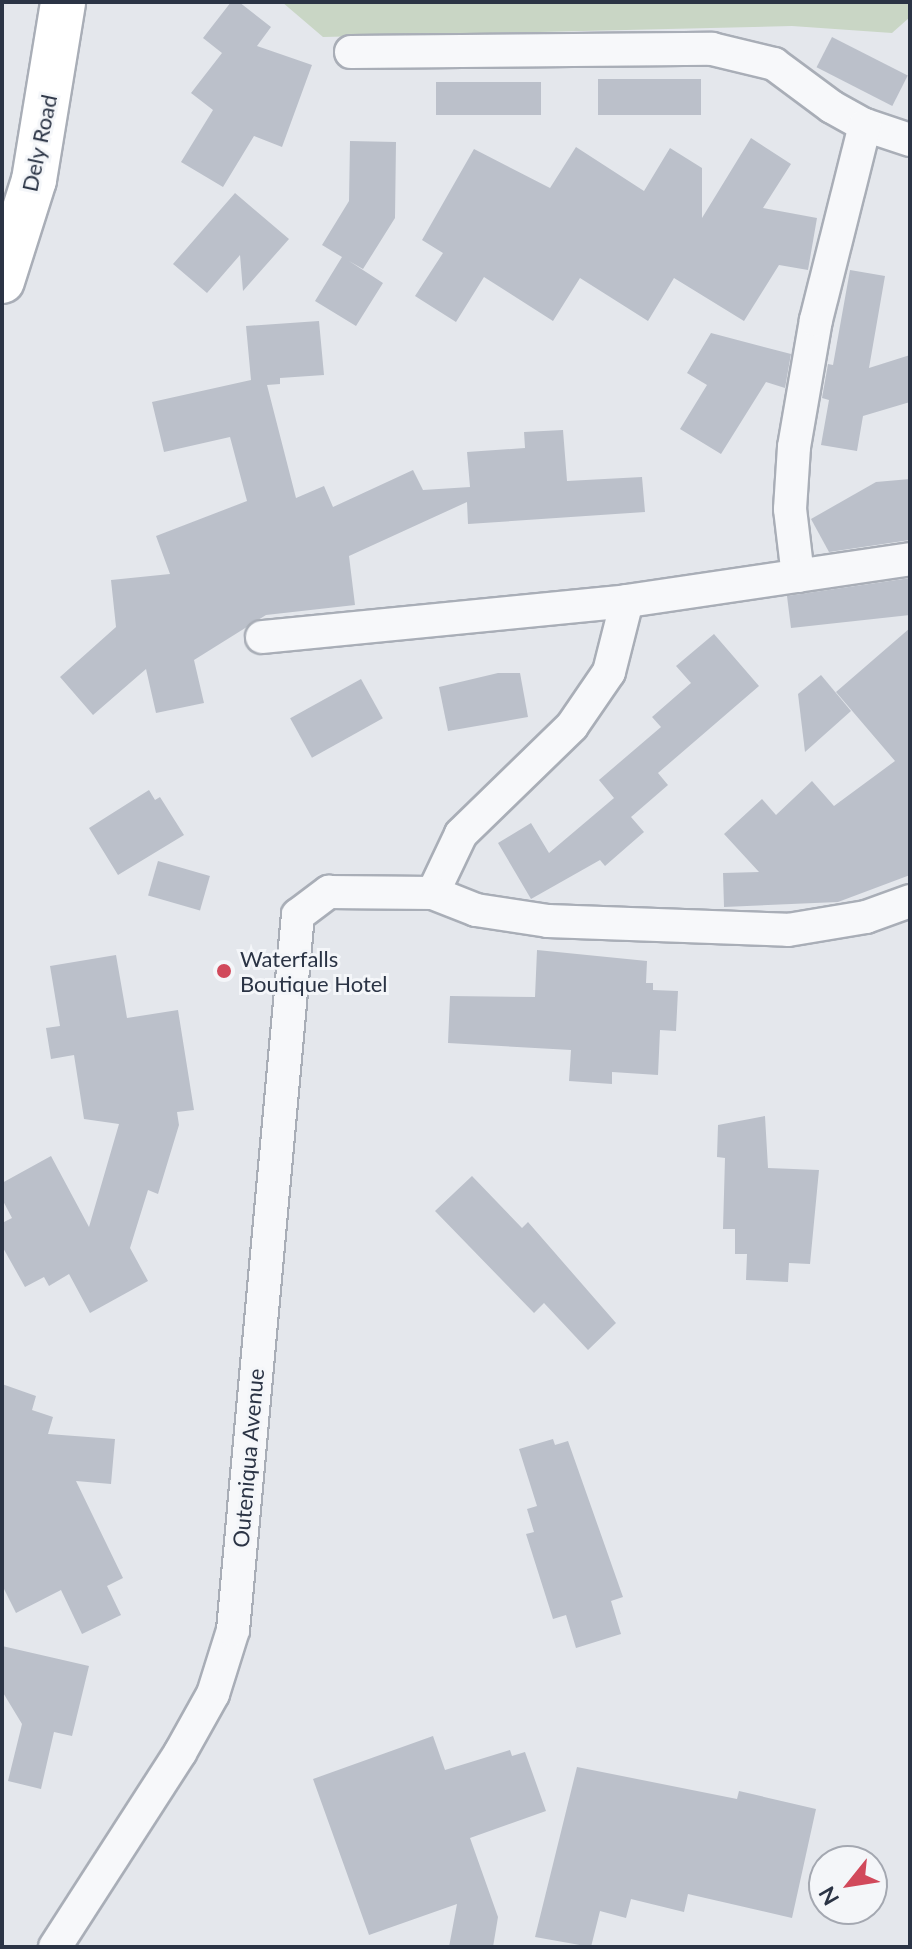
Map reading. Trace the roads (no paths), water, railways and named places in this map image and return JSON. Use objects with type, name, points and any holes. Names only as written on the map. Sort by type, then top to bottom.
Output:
[{"type":"street","name":"Dely Road","points":[[2,281],[34,180],[63,2]]},
{"type":"street","points":[[351,52],[712,49],[774,64],[865,125],[910,140]]},
{"type":"street","points":[[798,576],[790,495],[794,447],[816,320],[865,125]]},
{"type":"street","points":[[262,637],[627,601],[910,559]]},
{"type":"street","points":[[627,601],[609,672],[572,726],[461,834],[433,893],[476,910],[519,917],[676,929],[788,930],[866,917],[910,901]]},
{"type":"street","name":"Outeniqua Avenue","points":[[55,1947],[180,1753],[213,1694],[233,1630],[295,922],[312,900],[329,892],[433,893]]},
{"type":"place","name":"Waterfalls Boutique Hotel","points":[[224,971]]}]
